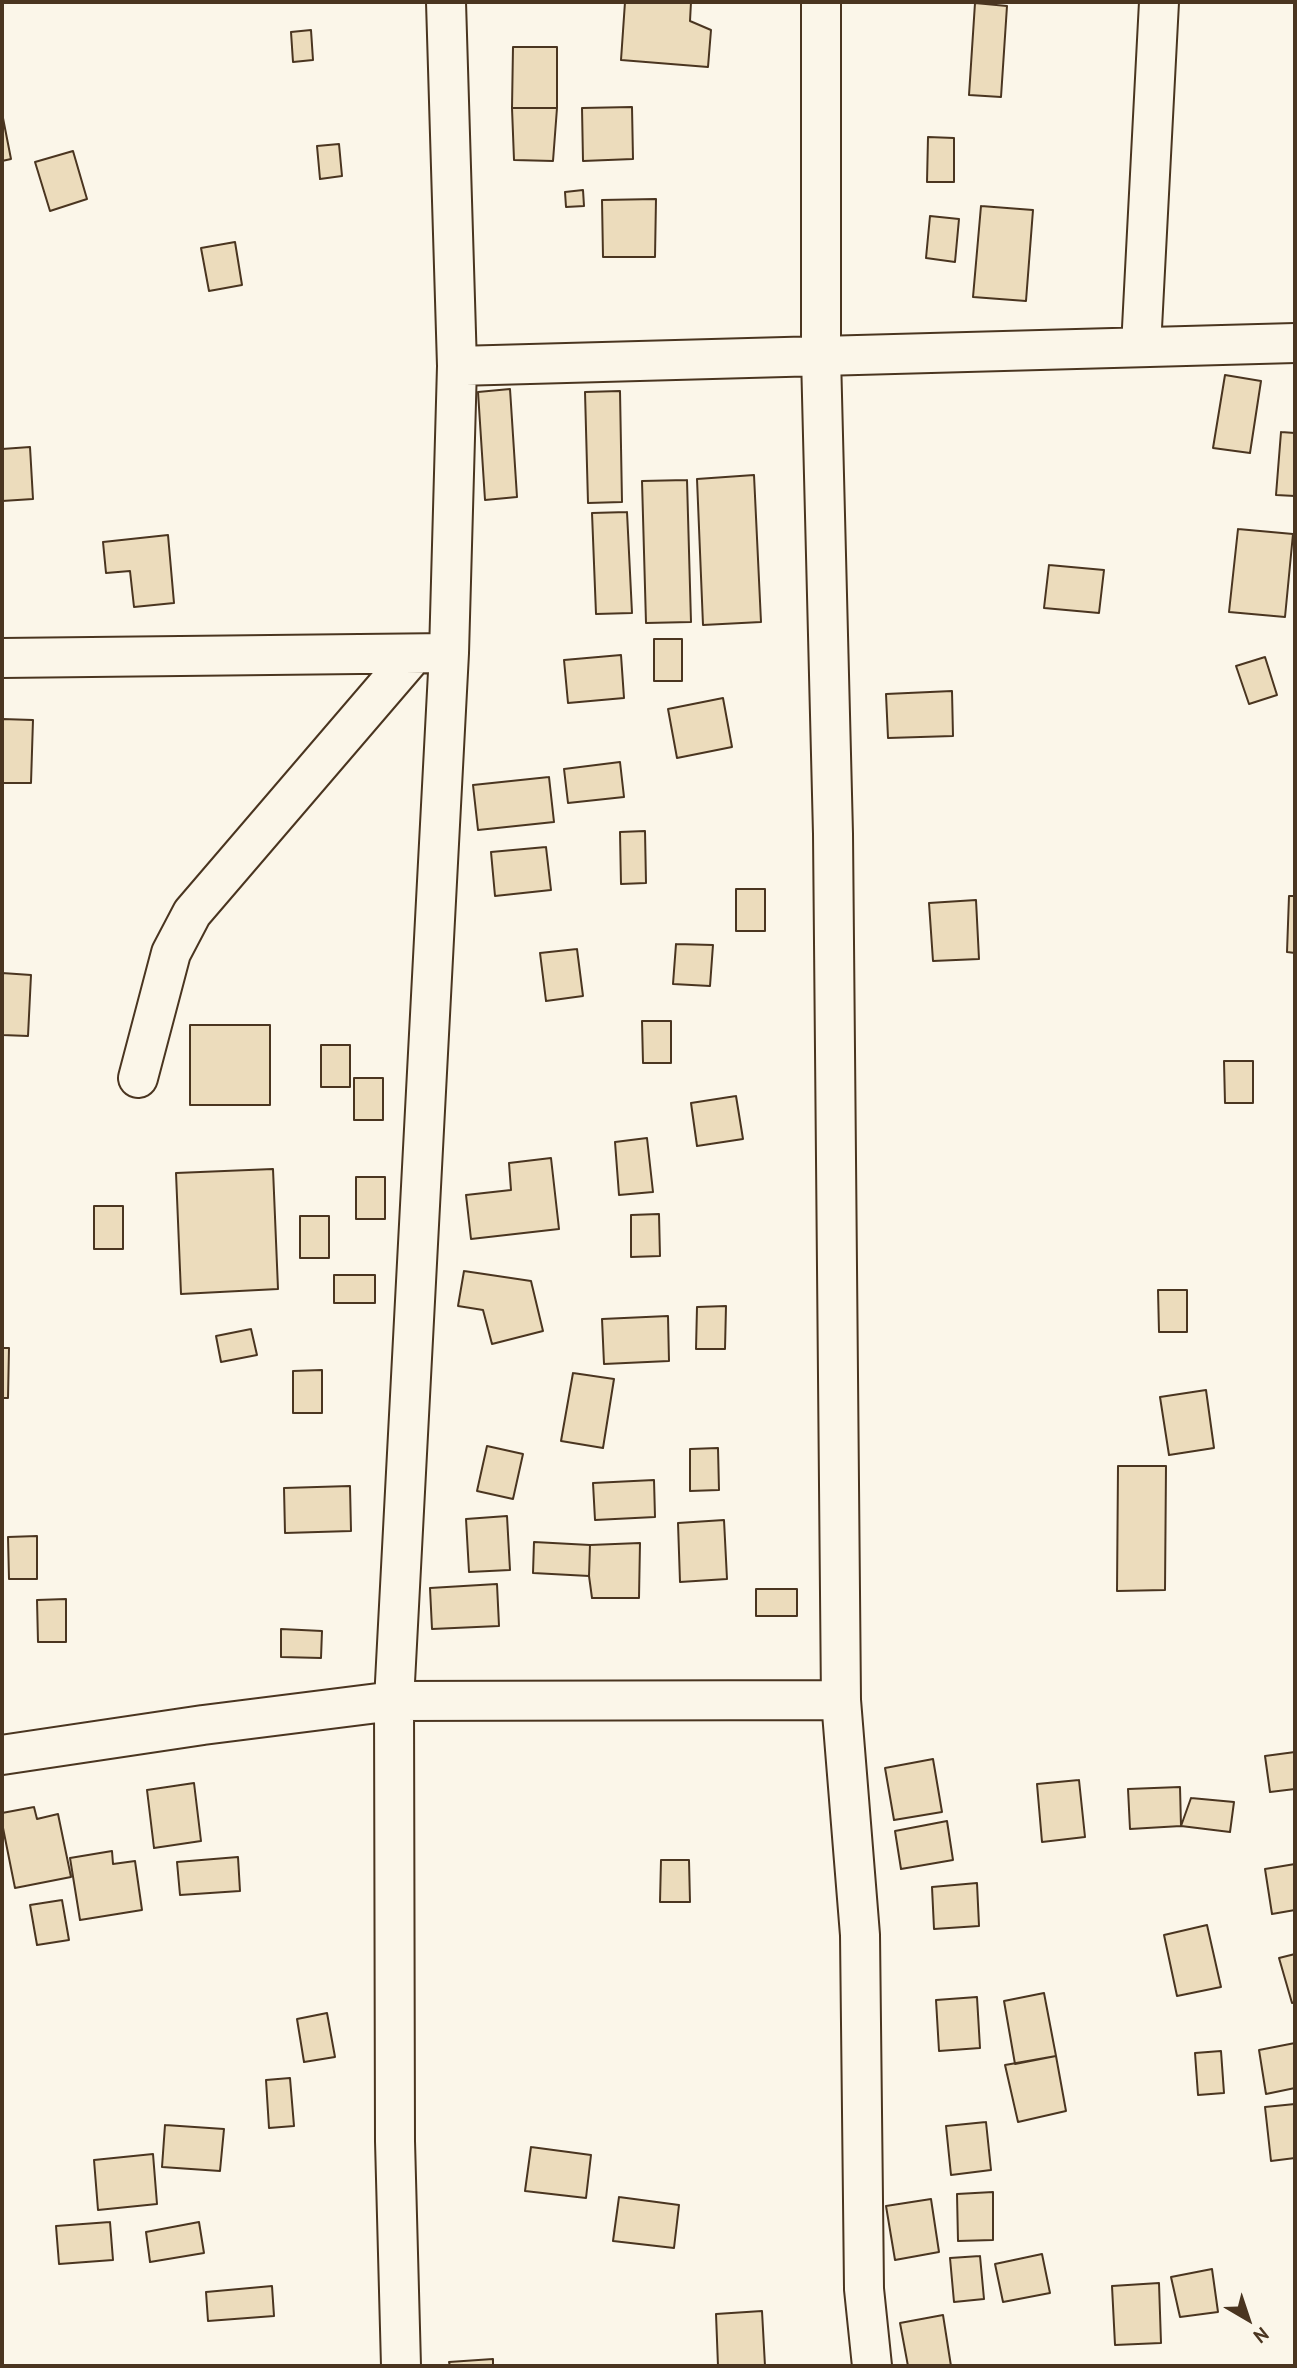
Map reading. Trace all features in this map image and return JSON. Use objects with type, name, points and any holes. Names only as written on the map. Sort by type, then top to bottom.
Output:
[{"type":"street","points":[[401,2366],[395,2128],[394,1700],[431,653],[457,366],[446,2]]},
{"type":"street","points":[[821,2],[821,356],[833,834],[841,1700],[860,1935],[864,2289],[872,2366]]},
{"type":"street","points":[[1141,347],[1159,2]]},
{"type":"street","points":[[457,366],[1295,343]]},
{"type":"street","points":[[2,658],[431,653]]},
{"type":"street","points":[[138,1077],[171,953],[192,913],[431,653]]},
{"type":"street","points":[[2,1755],[394,1700],[841,1700]]},
{"type":"building","points":[[625,2],[691,2],[690,21],[711,30],[708,67],[621,60]]},
{"type":"building","points":[[975,3],[1007,6],[1001,97],[969,95]]},
{"type":"building","points":[[311,30],[313,60],[293,62],[291,32]]},
{"type":"building","points":[[513,47],[557,47],[557,108],[512,108]]},
{"type":"building","points":[[632,107],[633,159],[583,161],[582,108]]},
{"type":"building","points":[[512,108],[557,108],[553,161],[514,160]]},
{"type":"building","points":[[2,113],[11,159],[2,161]]},
{"type":"building","points":[[928,137],[954,138],[954,182],[927,182]]},
{"type":"building","points":[[339,144],[342,176],[320,179],[317,146]]},
{"type":"building","points":[[73,151],[87,199],[50,211],[35,162]]},
{"type":"building","points":[[583,190],[584,206],[566,207],[565,192]]},
{"type":"building","points":[[656,199],[655,257],[603,257],[602,200]]},
{"type":"building","points":[[981,206],[1033,210],[1026,301],[973,297]]},
{"type":"building","points":[[930,216],[959,219],[955,262],[926,258]]},
{"type":"building","points":[[235,242],[242,285],[209,291],[201,248]]},
{"type":"building","points":[[1225,375],[1261,381],[1250,453],[1213,448]]},
{"type":"building","points":[[510,389],[517,497],[485,500],[478,392]]},
{"type":"building","points":[[620,391],[622,502],[588,503],[585,392]]},
{"type":"building","points":[[1281,432],[1295,433],[1295,496],[1276,495]]},
{"type":"building","points":[[30,447],[33,499],[2,501],[2,449]]},
{"type":"building","points":[[754,475],[761,622],[703,625],[697,479]]},
{"type":"building","points":[[687,480],[691,622],[646,623],[642,481]]},
{"type":"building","points":[[627,512],[632,613],[596,614],[592,513]]},
{"type":"building","points":[[1238,529],[1293,534],[1285,617],[1229,612]]},
{"type":"building","points":[[168,535],[174,603],[134,607],[130,571],[106,573],[103,542]]},
{"type":"building","points":[[1049,565],[1104,570],[1099,613],[1044,608]]},
{"type":"building","points":[[654,639],[682,639],[682,681],[654,681]]},
{"type":"building","points":[[621,655],[624,698],[568,703],[564,660]]},
{"type":"building","points":[[1265,657],[1277,695],[1249,704],[1236,666]]},
{"type":"building","points":[[952,691],[953,736],[888,738],[886,694]]},
{"type":"building","points":[[723,698],[732,747],[677,758],[668,709]]},
{"type":"building","points":[[2,719],[33,720],[31,783],[2,783]]},
{"type":"building","points":[[620,762],[624,797],[568,803],[564,769]]},
{"type":"building","points":[[549,777],[554,822],[478,830],[473,785]]},
{"type":"building","points":[[645,831],[646,883],[621,884],[620,832]]},
{"type":"building","points":[[546,847],[551,890],[495,896],[491,852]]},
{"type":"building","points":[[736,889],[765,889],[765,931],[736,931]]},
{"type":"building","points":[[1289,896],[1295,896],[1295,953],[1287,952]]},
{"type":"building","points":[[976,900],[979,959],[933,961],[929,903]]},
{"type":"building","points":[[676,944],[713,945],[710,986],[673,984]]},
{"type":"building","points":[[577,949],[583,996],[546,1001],[540,953]]},
{"type":"building","points":[[2,973],[31,975],[28,1036],[2,1035]]},
{"type":"building","points":[[642,1021],[671,1021],[671,1063],[643,1063]]},
{"type":"building","points":[[190,1025],[270,1025],[270,1105],[190,1105]]},
{"type":"building","points":[[321,1045],[350,1045],[350,1087],[321,1087]]},
{"type":"building","points":[[1224,1061],[1253,1061],[1253,1103],[1225,1103]]},
{"type":"building","points":[[354,1078],[383,1078],[383,1120],[354,1120]]},
{"type":"building","points":[[736,1096],[743,1139],[697,1146],[691,1103]]},
{"type":"building","points":[[647,1138],[653,1192],[619,1195],[615,1142]]},
{"type":"building","points":[[551,1158],[559,1229],[471,1239],[466,1195],[511,1190],[509,1163]]},
{"type":"building","points":[[273,1169],[278,1289],[181,1294],[176,1173]]},
{"type":"building","points":[[356,1177],[385,1177],[385,1219],[356,1219]]},
{"type":"building","points":[[94,1206],[123,1206],[123,1249],[94,1249]]},
{"type":"building","points":[[659,1214],[660,1256],[631,1257],[631,1215]]},
{"type":"building","points":[[300,1216],[329,1216],[329,1258],[300,1258]]},
{"type":"building","points":[[464,1271],[531,1281],[543,1331],[492,1344],[483,1310],[458,1306]]},
{"type":"building","points":[[334,1275],[375,1275],[375,1303],[334,1303]]},
{"type":"building","points":[[1158,1290],[1187,1290],[1187,1332],[1159,1332]]},
{"type":"building","points":[[726,1306],[725,1349],[696,1349],[697,1307]]},
{"type":"building","points":[[668,1316],[669,1361],[604,1364],[602,1319]]},
{"type":"building","points":[[251,1329],[257,1355],[221,1362],[216,1336]]},
{"type":"building","points":[[2,1348],[9,1348],[8,1398],[2,1398]]},
{"type":"building","points":[[322,1370],[322,1413],[293,1413],[293,1371]]},
{"type":"building","points":[[573,1373],[614,1379],[603,1448],[561,1441]]},
{"type":"building","points":[[1206,1390],[1214,1448],[1169,1455],[1160,1397]]},
{"type":"building","points":[[487,1446],[523,1454],[513,1499],[477,1491]]},
{"type":"building","points":[[718,1448],[719,1490],[690,1491],[690,1449]]},
{"type":"building","points":[[1118,1466],[1166,1466],[1165,1590],[1117,1591]]},
{"type":"building","points":[[654,1480],[655,1517],[595,1520],[593,1483]]},
{"type":"building","points":[[350,1486],[351,1531],[285,1533],[284,1488]]},
{"type":"building","points":[[507,1516],[510,1570],[469,1572],[466,1519]]},
{"type":"building","points":[[724,1520],[727,1579],[680,1582],[678,1523]]},
{"type":"building","points":[[37,1536],[37,1579],[9,1579],[8,1537]]},
{"type":"building","points":[[534,1542],[590,1545],[589,1576],[533,1573]]},
{"type":"building","points":[[640,1543],[639,1598],[592,1598],[589,1576],[590,1545]]},
{"type":"building","points":[[497,1584],[499,1626],[432,1629],[430,1588]]},
{"type":"building","points":[[756,1589],[797,1589],[797,1616],[756,1616]]},
{"type":"building","points":[[66,1599],[66,1642],[38,1642],[37,1600]]},
{"type":"building","points":[[281,1629],[322,1631],[321,1658],[281,1657]]},
{"type":"building","points":[[1295,1752],[1295,1789],[1270,1792],[1265,1756]]},
{"type":"building","points":[[933,1759],[942,1812],[894,1820],[885,1768]]},
{"type":"building","points":[[1079,1780],[1085,1837],[1042,1842],[1037,1784]]},
{"type":"building","points":[[194,1783],[201,1841],[154,1848],[147,1790]]},
{"type":"building","points":[[1180,1787],[1181,1826],[1130,1829],[1128,1789]]},
{"type":"building","points":[[1191,1798],[1234,1802],[1230,1832],[1181,1826]]},
{"type":"building","points":[[34,1807],[37,1819],[58,1814],[71,1877],[15,1888],[2,1813]]},
{"type":"building","points":[[947,1821],[953,1860],[901,1869],[895,1831]]},
{"type":"building","points":[[112,1851],[113,1864],[135,1861],[142,1910],[80,1920],[70,1858]]},
{"type":"building","points":[[238,1857],[240,1891],[180,1895],[177,1862]]},
{"type":"building","points":[[661,1860],[689,1860],[690,1902],[660,1902]]},
{"type":"building","points":[[1295,1864],[1295,1910],[1272,1914],[1265,1869]]},
{"type":"building","points":[[977,1883],[979,1926],[934,1929],[932,1887]]},
{"type":"building","points":[[62,1900],[69,1940],[37,1945],[30,1905]]},
{"type":"building","points":[[1207,1925],[1221,1987],[1177,1996],[1164,1935]]},
{"type":"building","points":[[1295,1954],[1295,2002],[1292,2003],[1279,1958]]},
{"type":"building","points":[[1044,1993],[1056,2056],[1015,2064],[1004,2001]]},
{"type":"building","points":[[977,1997],[980,2048],[939,2051],[936,2000]]},
{"type":"building","points":[[327,2013],[335,2057],[304,2062],[297,2019]]},
{"type":"building","points":[[1295,2043],[1295,2088],[1266,2094],[1259,2050]]},
{"type":"building","points":[[1221,2051],[1224,2093],[1198,2095],[1195,2053]]},
{"type":"building","points":[[1056,2056],[1066,2111],[1018,2122],[1005,2065]]},
{"type":"building","points":[[290,2078],[294,2126],[269,2128],[266,2080]]},
{"type":"building","points":[[1295,2104],[1295,2158],[1271,2161],[1265,2107]]},
{"type":"building","points":[[986,2122],[991,2170],[951,2175],[946,2126]]},
{"type":"building","points":[[165,2125],[224,2129],[220,2171],[162,2167]]},
{"type":"building","points":[[531,2147],[591,2155],[586,2198],[525,2191]]},
{"type":"building","points":[[153,2154],[157,2204],[98,2210],[94,2160]]},
{"type":"building","points":[[993,2192],[993,2240],[958,2241],[957,2194]]},
{"type":"building","points":[[619,2197],[679,2205],[674,2248],[613,2241]]},
{"type":"building","points":[[931,2199],[939,2252],[895,2260],[886,2206]]},
{"type":"building","points":[[110,2222],[113,2260],[59,2264],[56,2226]]},
{"type":"building","points":[[199,2222],[204,2253],[150,2262],[146,2232]]},
{"type":"building","points":[[1042,2254],[1050,2293],[1003,2302],[995,2264]]},
{"type":"building","points":[[980,2256],[984,2299],[954,2302],[950,2258]]},
{"type":"building","points":[[1212,2269],[1218,2312],[1180,2317],[1171,2277]]},
{"type":"building","points":[[1159,2283],[1161,2343],[1115,2345],[1112,2286]]},
{"type":"building","points":[[272,2286],[274,2316],[208,2321],[206,2292]]},
{"type":"building","points":[[762,2311],[765,2366],[718,2366],[716,2314]]},
{"type":"building","points":[[943,2315],[951,2366],[908,2366],[900,2323]]},
{"type":"building","points":[[493,2359],[493,2366],[450,2366],[449,2362]]}]
